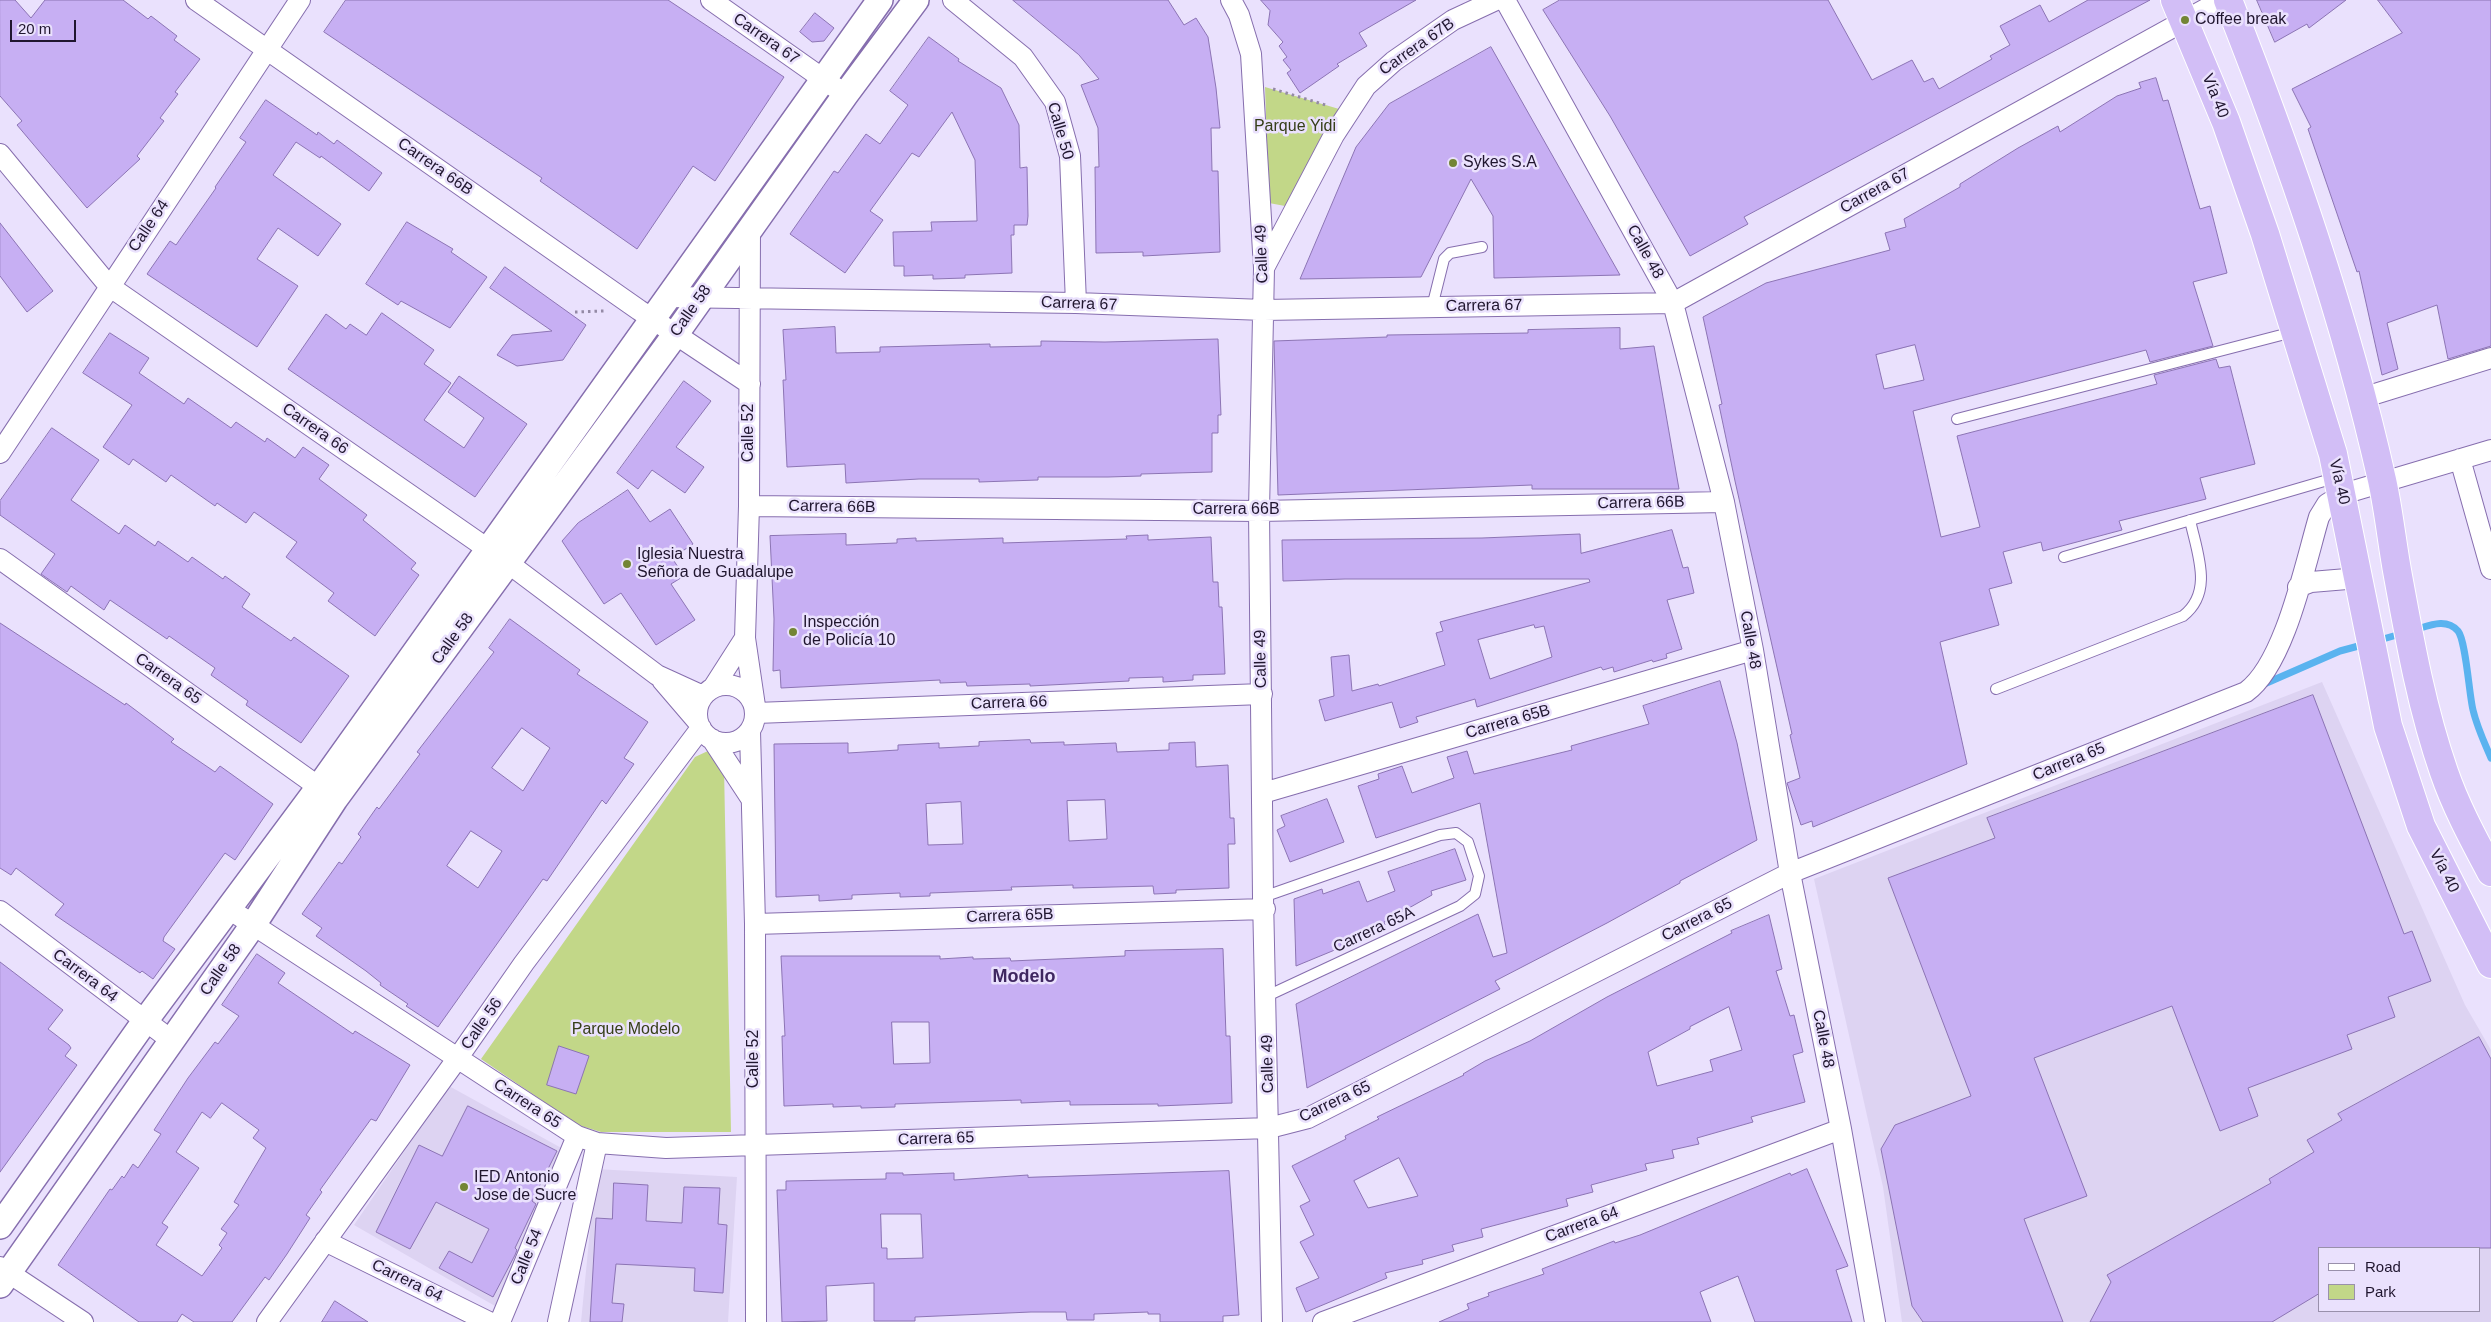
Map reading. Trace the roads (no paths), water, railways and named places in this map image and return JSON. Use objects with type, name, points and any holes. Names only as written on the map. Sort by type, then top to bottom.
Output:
[{"type":"highway","points":[[2228,0],[2269,103],[2311,222],[2362,398],[2383,482],[2397,574],[2428,720],[2445,774],[2470,831],[2491,872]]},
{"type":"highway","name":"Vía 40","points":[[2180,10],[2226,122],[2265,234],[2341,486],[2388,726],[2421,826],[2490,960]]},
{"type":"street","name":"Carrera 66B","points":[[196,0],[675,335]]},
{"type":"street","name":"Calle 64","points":[[0,453],[300,0]]},
{"type":"street","name":"Carrera 67","points":[[711,0],[846,94]]},
{"type":"street","name":"Calle 58","points":[[498,557],[652,320],[880,0]]},
{"type":"street","name":"Calle 58","points":[[0,1226],[145,1021],[229,910],[327,793],[498,557],[675,335],[846,94],[916,0]]},
{"type":"street","name":"Calle 50","points":[[953,0],[1023,57],[1055,102],[1070,156],[1076,303]]},
{"type":"street","name":"Calle 49","points":[[1231,0],[1239,15],[1251,54],[1264,268],[1259,511],[1272,1322]]},
{"type":"street","name":"Carrera 67B","points":[[1264,268],[1348,112],[1366,86],[1394,61],[1453,20],[1496,0]]},
{"type":"street","name":"Calle 48","points":[[1505,0],[1674,303],[1724,502],[1752,650],[1790,873],[1841,1129],[1875,1322]]},
{"type":"street","name":"Carrera 67","points":[[669,297],[1076,303],[1264,310],[1674,303],[2180,10],[2222,0]]},
{"type":"street","name":"Carrera 66","points":[[0,154],[109,286],[498,557],[657,675],[704,730]]},
{"type":"street","name":"Calle 52","points":[[750,228],[749,506],[745,638],[753,717],[750,797],[755,924],[754,1146],[756,1322]]},
{"type":"street","points":[[675,335],[750,384]]},
{"type":"street","points":[[2362,398],[2491,358]]},
{"type":"street","points":[[2341,486],[2383,482],[2491,450]]},
{"type":"street","points":[[2460,459],[2491,569]]},
{"type":"street","name":"Carrera 65","points":[[229,910],[577,1136],[597,1143],[666,1148],[1269,1128],[1308,1118],[1790,873],[2246,692],[2257,684],[2274,656],[2298,587],[2319,517],[2341,486]]},
{"type":"street","name":"Carrera 66B","points":[[749,506],[1259,511],[1724,502]]},
{"type":"street","name":"Carrera 65","points":[[0,559],[327,793]]},
{"type":"street","points":[[2298,587],[2311,582],[2360,581]]},
{"type":"street","points":[[745,638],[698,704],[704,730],[750,797]]},
{"type":"street","name":"Carrera 65B","points":[[1263,794],[1752,650]]},
{"type":"street","name":"Carrera 66","points":[[657,675],[708,692]]},
{"type":"street","points":[[704,730],[725,743],[736,741],[753,717],[752,698],[738,687],[730,685],[708,692]]},
{"type":"street","name":"Carrera 66","points":[[753,717],[1262,694]]},
{"type":"street","name":"Calle 56","points":[[267,1322],[458,1059],[524,963],[704,730]]},
{"type":"street","name":"Calle 58","points":[[3,1275],[253,925],[327,793]]},
{"type":"street","name":"Carrera 65B","points":[[755,924],[1264,903]]},
{"type":"street","name":"Carrera 64","points":[[0,911],[171,1040]]},
{"type":"street","name":"Carrera 64","points":[[1323,1322],[1841,1129]]},
{"type":"street","name":"Calle 54","points":[[500,1322],[577,1136]]},
{"type":"street","points":[[558,1322],[597,1143]]},
{"type":"street","name":"Carrera 64","points":[[325,1241],[489,1322]]},
{"type":"street","points":[[3,1275],[83,1322]]},
{"type":"lane","points":[[1432,307],[1444,260],[1450,253],[1482,247]]},
{"type":"lane","points":[[1957,419],[2294,332]]},
{"type":"lane","points":[[2064,557],[2190,520],[2341,486]]},
{"type":"lane","points":[[1996,689],[2182,616],[2193,608],[2199,597],[2202,577],[2190,520]]},
{"type":"lane","name":"Carrera 65B","points":[[1264,903],[1440,835],[1456,833],[1468,842]]},
{"type":"lane","name":"Carrera 65A","points":[[1267,996],[1460,906],[1475,894],[1479,876],[1468,842]]},
{"type":"waterway","points":[[2414,630],[2442,623],[2448,624],[2458,631],[2463,645],[2473,710],[2491,758]]},
{"type":"waterway","points":[[2376,641],[2404,633]]},
{"type":"waterway","points":[[2262,685],[2340,651],[2366,644]]},
{"type":"place","name":"Coffee break","points":[[2185,20]]},
{"type":"place","name":"Sykes S.A","points":[[1453,163]]},
{"type":"place","name":"Iglesia Nuestra Señora de Guadalupe","points":[[627,564]]},
{"type":"place","name":"Inspección de Policía 10","points":[[793,632]]},
{"type":"place","name":"IED Antonio Jose de Sucre","points":[[464,1187]]},
{"type":"district","name":"Modelo","points":[[1024,977]]},
{"type":"park label","name":"Parque Yidi","points":[[1295,127]]},
{"type":"park label","name":"Parque Modelo","points":[[626,1030]]}]
